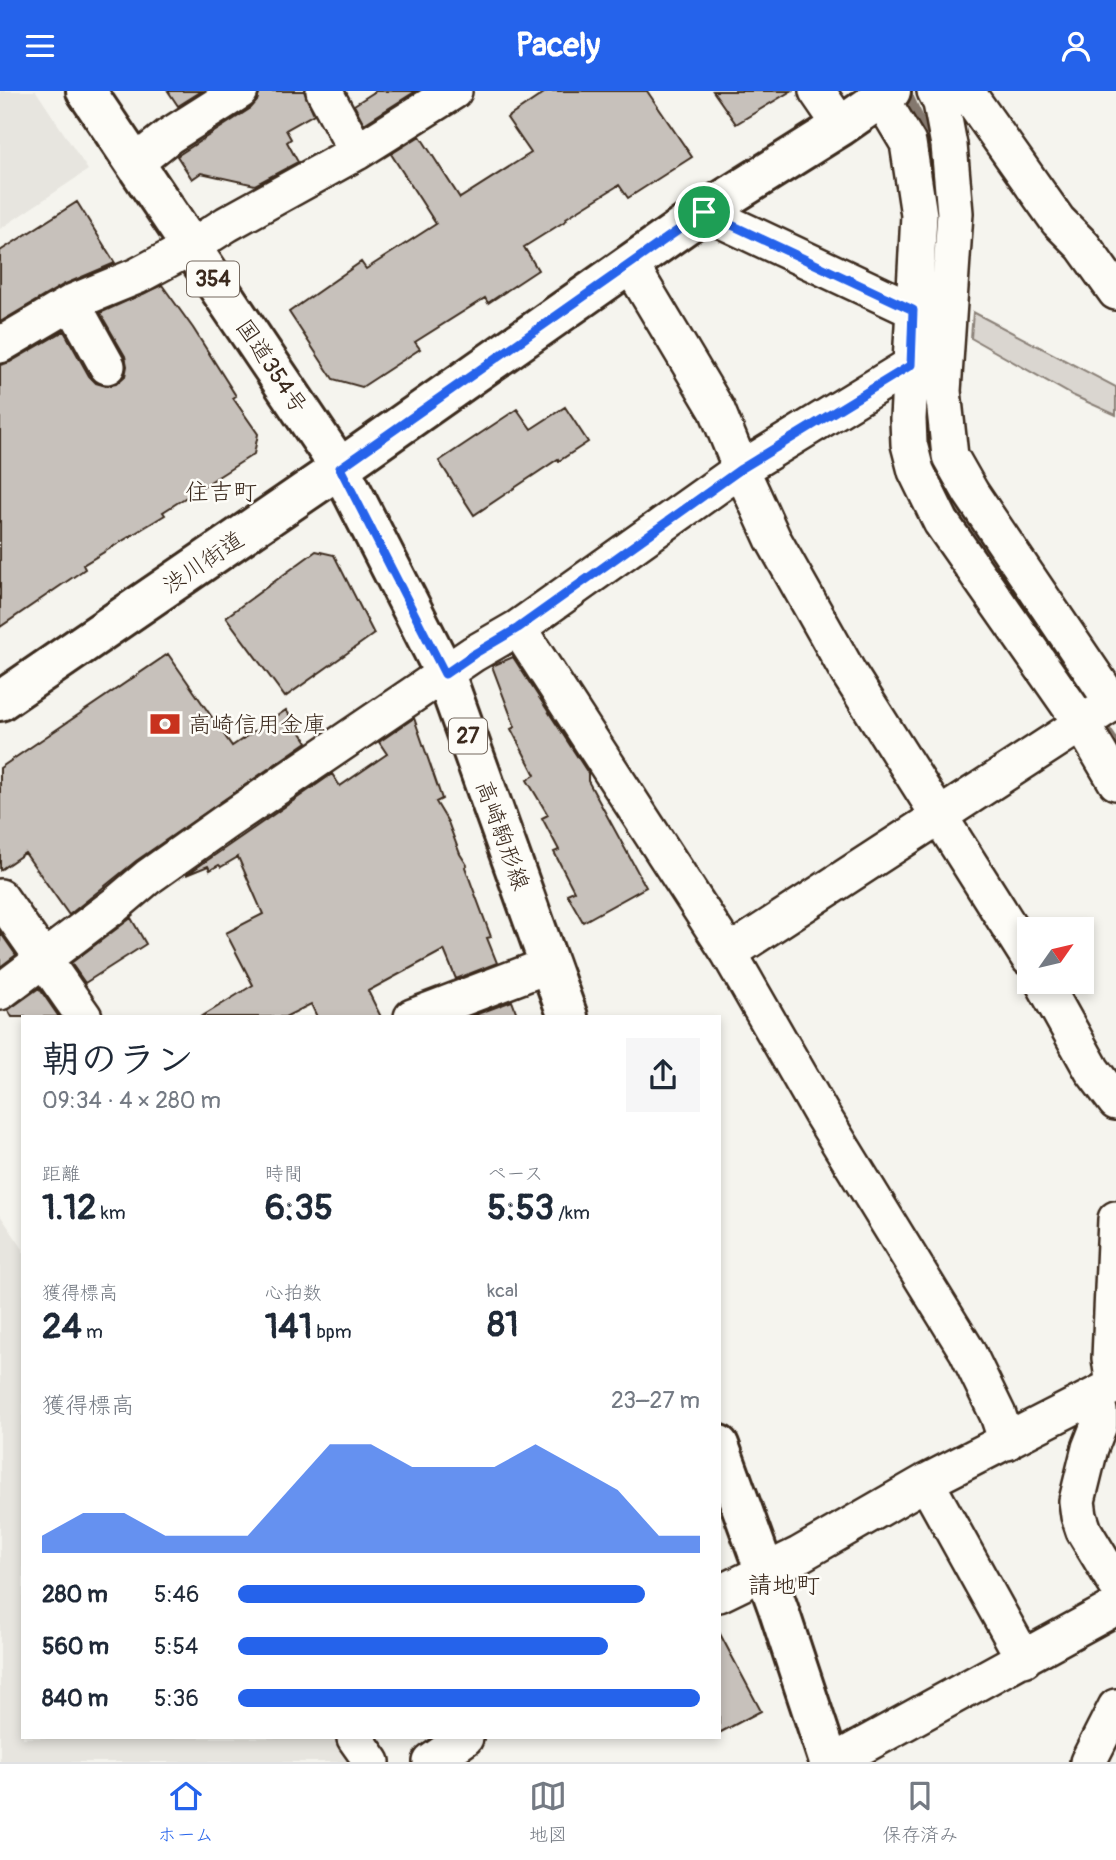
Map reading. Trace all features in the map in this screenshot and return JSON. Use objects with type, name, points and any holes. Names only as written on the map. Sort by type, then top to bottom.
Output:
[{"type":"main road","name":"国道354号","points":[[86,91],[340,468]]},
{"type":"main road","name":"渋川街道","points":[[0,701],[340,468],[704,212],[887,94]]},
{"type":"main road","name":"高崎駒形線","points":[[340,468],[445,674],[567,1015]]},
{"type":"main road","points":[[721,1451],[831,1762]]},
{"type":"street","points":[[135,163],[169,136],[240,91]]},
{"type":"street","points":[[324,91],[356,152]]},
{"type":"street","points":[[817,91],[841,126]]},
{"type":"street","points":[[729,953],[1113,703],[971,493],[950,456],[943,391],[955,213],[949,145],[941,103],[934,91]]},
{"type":"street","points":[[966,91],[1058,221],[1083,246],[1116,292]]},
{"type":"street","points":[[0,345],[72,303],[136,276],[191,247],[356,152],[444,94]]},
{"type":"street","points":[[887,94],[908,143],[919,215],[908,419],[909,444],[916,471],[941,522],[1092,717],[1116,782]]},
{"type":"street","points":[[704,212],[913,310]]},
{"type":"street","points":[[630,264],[717,410],[773,539],[848,672],[1017,939]]},
{"type":"street","points":[[72,303],[107,366]]},
{"type":"street","points":[[0,992],[148,877],[224,823],[474,654],[518,628],[741,469],[911,365]]},
{"type":"street","points":[[518,628],[729,953],[822,1115],[967,1351],[998,1415],[1007,1442]]},
{"type":"street","points":[[0,897],[83,1015]]},
{"type":"street","points":[[417,1015],[550,965]]},
{"type":"street","points":[[1049,994],[1092,1070],[1116,1102]]},
{"type":"street","points":[[1116,1219],[1109,1389],[1099,1411],[1099,1425],[1090,1448],[1077,1501],[1084,1531],[1116,1584]]},
{"type":"street","points":[[721,1593],[765,1572],[926,1482],[1109,1389]]},
{"type":"street","points":[[926,1482],[1024,1659]]},
{"type":"street","points":[[831,1762],[1116,1608]]},
{"type":"street","points":[[1088,1762],[1116,1707]]},
{"type":"street","points":[[356,1739],[372,1762]]},
{"type":"street","points":[[431,1762],[464,1739]]},
{"type":"shaded area","points":[[0,91],[36,91],[88,170],[0,229]]},
{"type":"shaded area","points":[[973,312],[1116,387],[1116,415],[1072,395],[971,338]]},
{"type":"shaded area","points":[[996,549],[1084,674],[1066,689],[976,562]]},
{"type":"shaded area","points":[[0,1215],[21,1246],[21,1739],[341,1739],[356,1762],[0,1762]]},
{"type":"building","points":[[168,91],[202,91],[178,106]]},
{"type":"building","points":[[260,91],[304,91],[314,114],[286,130],[291,139],[287,142],[298,162],[255,185],[201,173],[192,179],[177,156],[251,108]]},
{"type":"building","points":[[376,91],[416,91],[364,124],[354,105]]},
{"type":"building","points":[[547,91],[647,91],[692,157],[628,198],[619,185],[524,247],[538,270],[488,303],[485,298],[415,342],[420,349],[362,387],[333,379],[289,312],[361,262],[366,269],[436,224],[391,154],[420,136],[460,198],[531,153],[507,118]]},
{"type":"building","points":[[713,91],[791,91],[736,124]]},
{"type":"building","points":[[77,202],[115,263],[63,285],[0,322],[0,251]]},
{"type":"building","points":[[162,285],[193,328],[236,396],[233,398],[258,434],[254,454],[163,512],[165,515],[83,565],[85,569],[0,627],[0,365],[64,331],[89,376],[96,383],[106,386],[116,384],[125,376],[125,356],[100,313]]},
{"type":"building","points":[[565,407],[588,442],[474,515],[439,461],[517,409],[531,429]]},
{"type":"building","points":[[316,551],[334,555],[374,634],[285,697],[226,617]]},
{"type":"building","points":[[168,654],[232,746],[286,710],[307,742],[136,861],[69,915],[25,853],[0,870],[0,768]]},
{"type":"building","points":[[513,657],[588,773],[588,781],[646,887],[583,922],[567,894],[574,891],[554,852],[559,850],[542,818],[548,815],[527,780],[535,775],[511,729],[515,727],[492,666]]},
{"type":"building","points":[[414,718],[442,799],[436,802],[467,865],[465,867],[491,937],[487,938],[497,963],[456,979],[444,950],[368,991],[380,1015],[316,1015],[311,1004],[289,1015],[204,1015],[253,985],[226,933],[263,914],[238,857],[221,867],[219,865],[210,870],[208,866],[186,875],[332,774],[340,786],[387,754],[379,742]]},
{"type":"building","points":[[131,918],[146,944],[85,983],[71,963]]},
{"type":"building","points":[[0,932],[16,955],[0,967]]},
{"type":"building","points":[[39,988],[58,1015],[12,1017],[8,1010]]},
{"type":"building","points":[[512,1001],[517,1015],[475,1015]]},
{"type":"building","points":[[721,1636],[761,1711],[721,1732]]},
{"type":"waterway","points":[[906,91],[927,136],[935,202],[934,219]]},
{"type":"waterway","points":[[927,389],[927,449],[938,479]]},
{"type":"waterway","points":[[945,494],[983,551]]},
{"type":"waterway","points":[[1074,682],[1116,745]]},
{"type":"place","name":"高崎信用金庫","points":[[165,724]]},
{"type":"district","name":"住吉町","points":[[221,492]]},
{"type":"district","name":"請地町","points":[[784,1585]]},
{"type":"route","points":[[704,212],[913,310],[911,365],[741,469],[518,628],[445,674],[340,468],[704,212]]}]
